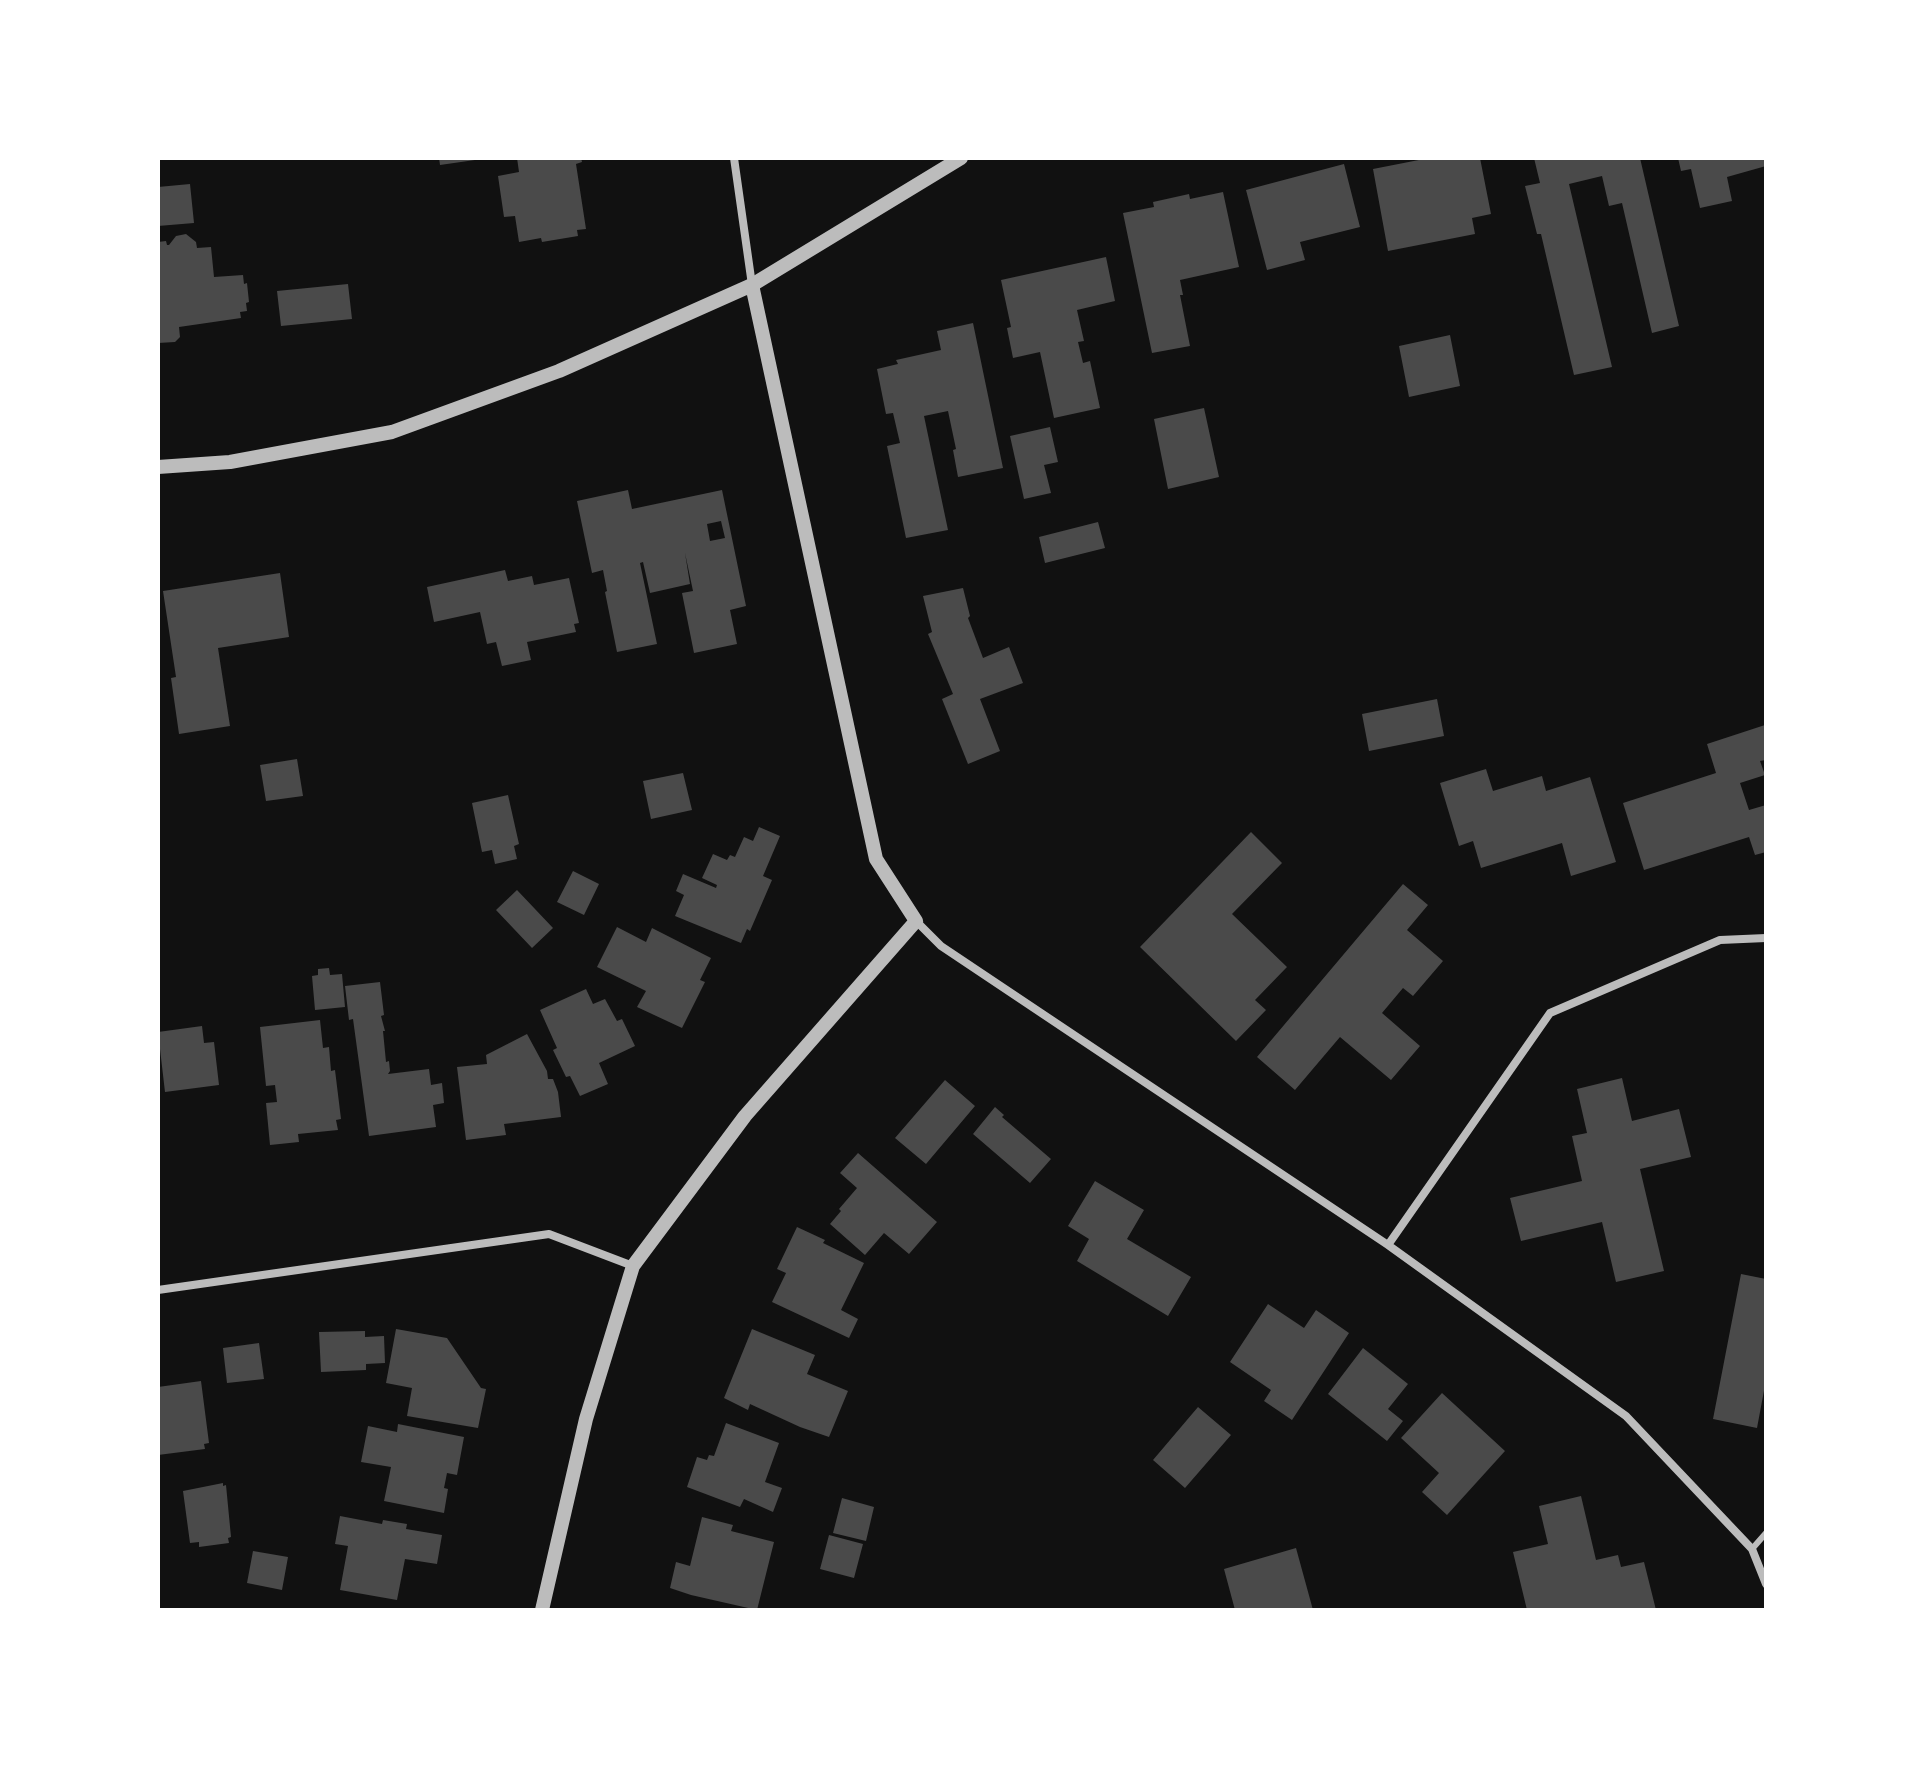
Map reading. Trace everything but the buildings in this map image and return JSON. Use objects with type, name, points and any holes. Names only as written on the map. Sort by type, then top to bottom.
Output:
[{"type":"street","points":[[734,158],[752,285],[876,859],[916,921],[941,946],[1388,1245],[1626,1416],[1752,1549],[1766,1584]]},
{"type":"street","points":[[158,467],[230,462],[392,432],[559,371],[752,285],[961,158]]},
{"type":"street","points":[[542,1610],[586,1419],[633,1266],[745,1116],[916,921]]},
{"type":"street","points":[[1388,1245],[1550,1013],[1720,940],[1766,938]]},
{"type":"street","points":[[158,1290],[549,1234],[633,1266]]},
{"type":"lane","points":[[1752,1549],[1766,1533]]}]
